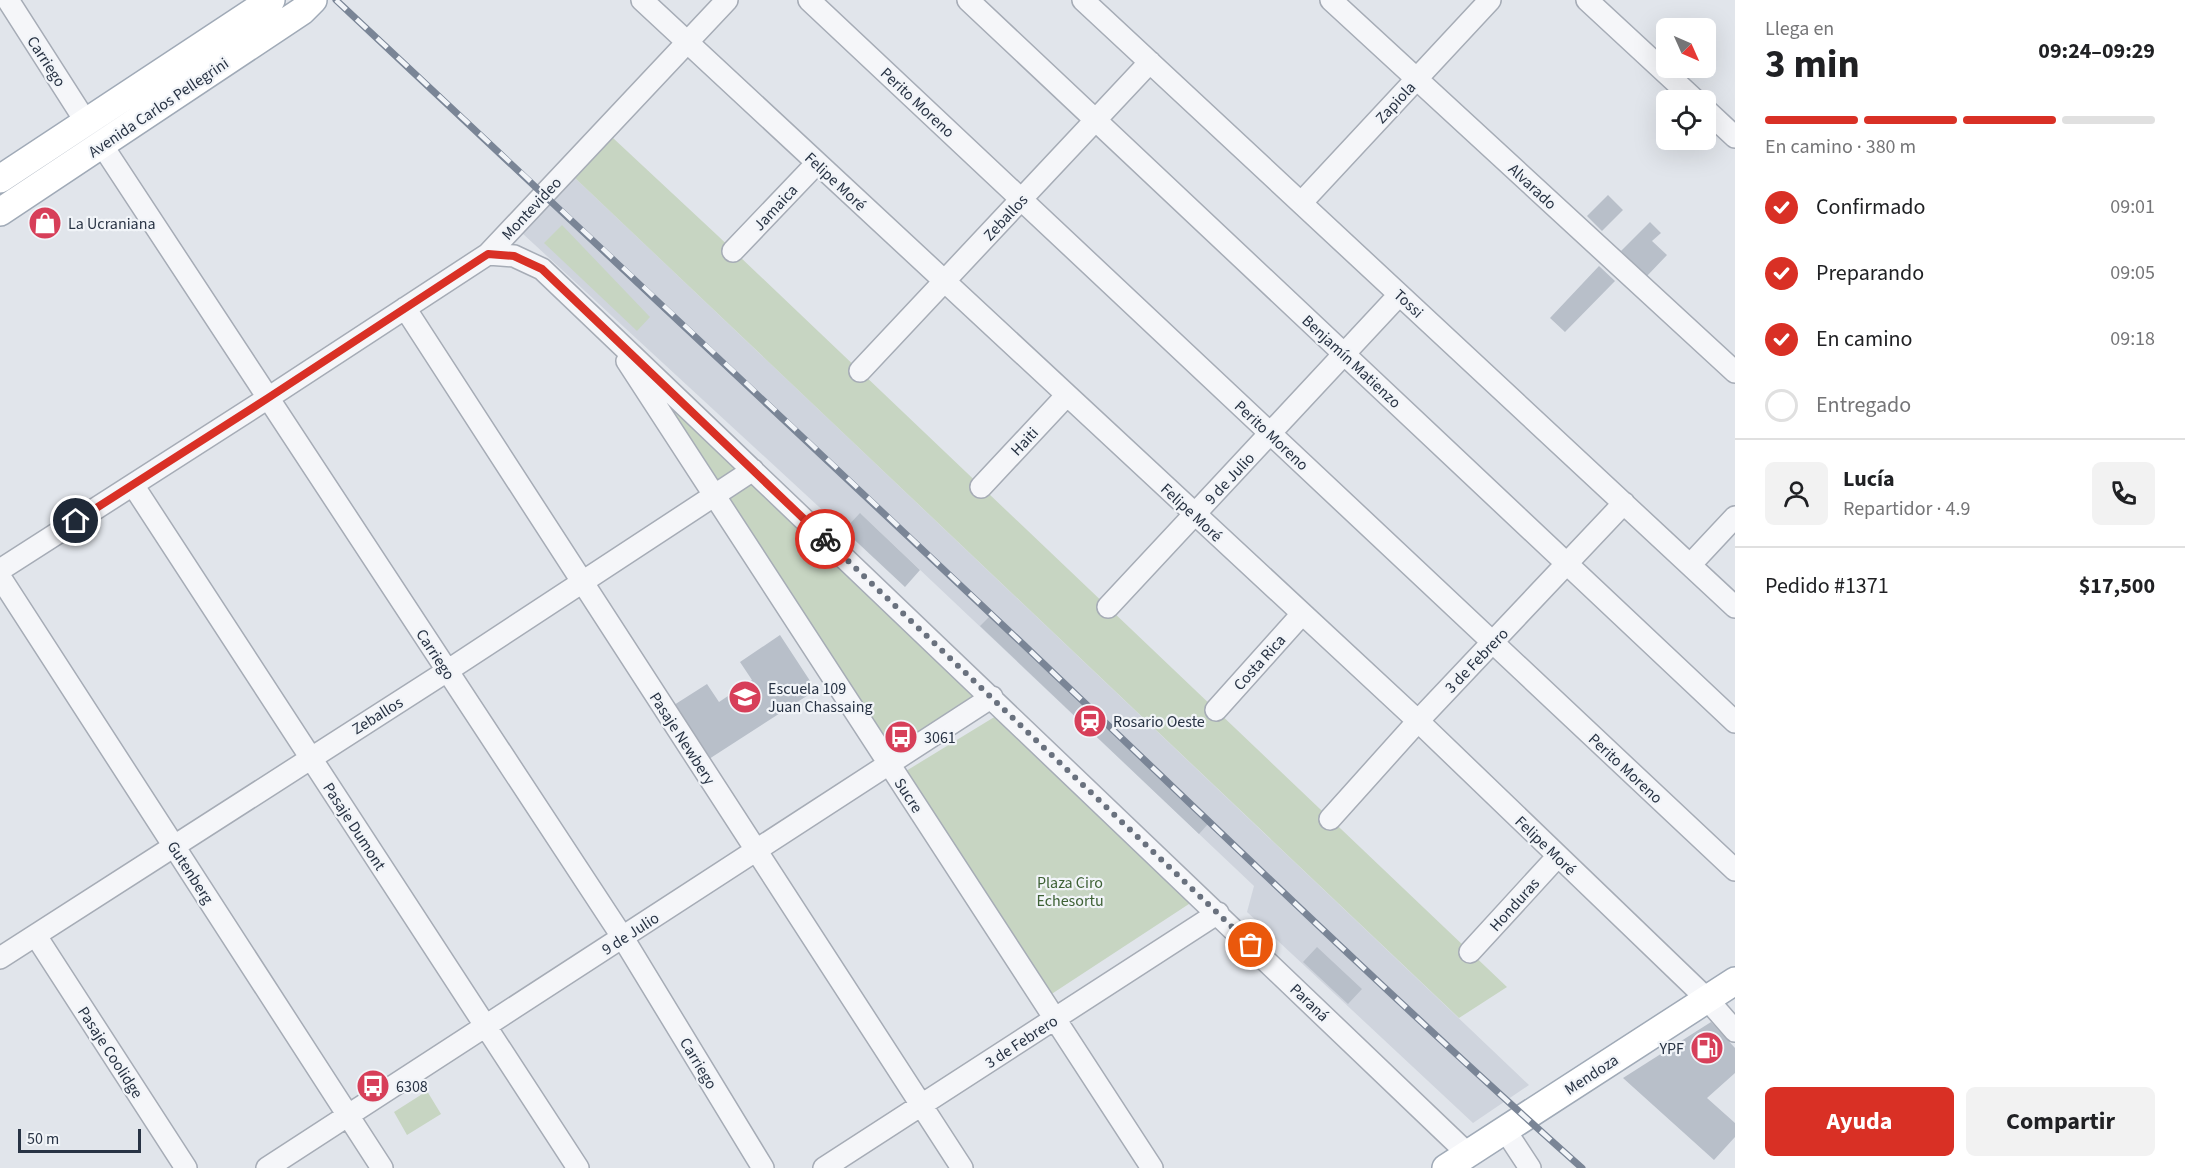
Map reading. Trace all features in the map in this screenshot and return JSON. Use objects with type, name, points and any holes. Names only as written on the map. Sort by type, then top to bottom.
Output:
[{"type":"main road","name":"Avenida Carlos Pellegrini","points":[[0,179],[271,0]]},
{"type":"main road","name":"Avenida Carlos Pellegrini","points":[[0,212],[302,11],[313,0]]},
{"type":"main road","name":"Mendoza","points":[[1457,1161],[1735,981]]},
{"type":"street","name":"Carriego","points":[[8,0],[86,122]]},
{"type":"street","name":"Felipe Moré","points":[[642,0],[1418,721],[1707,999],[1735,1031]]},
{"type":"street","name":"Montevideo","points":[[0,570],[488,254],[726,0]]},
{"type":"street","name":"Perito Moreno","points":[[809,0],[1735,870]]},
{"type":"street","name":"Benjamín Matienzo","points":[[968,0],[1735,722]]},
{"type":"street","name":"Tossi","points":[[1083,0],[1735,607]]},
{"type":"street","name":"Alvarado","points":[[1331,0],[1735,372]]},
{"type":"street","name":"Zapiola","points":[[1301,203],[1490,0]]},
{"type":"street","points":[[1587,0],[1684,90]]},
{"type":"street","name":"Zeballos","points":[[860,372],[1150,62]]},
{"type":"street","points":[[1716,119],[1735,137]]},
{"type":"street","name":"Carriego","points":[[102,145],[623,938],[763,1168]]},
{"type":"street","name":"Jamaica","points":[[733,251],[817,163]]},
{"type":"street","name":"Paraná","points":[[488,254],[514,256],[542,269],[1218,913],[1457,1161]]},
{"type":"street","name":"9 de Julio","points":[[1108,608],[1399,295]]},
{"type":"street","name":"Pasaje Newbery","points":[[405,308],[962,1168]]},
{"type":"street","name":"Sucre","points":[[607,331],[1152,1168]]},
{"type":"street","name":"Haiti","points":[[981,487],[1067,395]]},
{"type":"street","name":"Zeballos","points":[[0,958],[447,671],[753,470]]},
{"type":"street","name":"Pasaje Dumont","points":[[133,484],[578,1168]]},
{"type":"street","name":"3 de Febrero","points":[[1330,819],[1418,721],[1624,503]]},
{"type":"street","points":[[1690,565],[1735,517]]},
{"type":"street","name":"Gutenberg","points":[[0,576],[382,1168]]},
{"type":"street","name":"Costa Rica","points":[[1216,710],[1302,614]]},
{"type":"street","name":"9 de Julio","points":[[267,1168],[992,697]]},
{"type":"street","name":"Honduras","points":[[1470,952],[1558,856]]},
{"type":"street","name":"3 de Febrero","points":[[824,1168],[1218,913]]},
{"type":"street","name":"Pasaje Coolidge","points":[[36,936],[186,1168]]},
{"type":"street","points":[[1505,1130],[1530,1168]]},
{"type":"shaded area","points":[[575,178],[1529,1085],[1473,1123],[1247,912],[1254,886],[861,514],[844,530],[522,233]]},
{"type":"green space","points":[[613,138],[1507,987],[1459,1018],[575,178]]},
{"type":"green space","points":[[562,225],[650,317],[637,331],[544,243]]},
{"type":"green space","points":[[637,367],[743,468],[716,485]]},
{"type":"green space","points":[[755,477],[979,693],[890,753],[721,500]]},
{"type":"green space","name":"Plaza Ciro Echesortu","points":[[996,716],[1192,902],[1047,997],[906,771]]},
{"type":"green space","points":[[427,1091],[441,1114],[407,1135],[394,1112]]},
{"type":"building","points":[[1608,195],[1623,210],[1602,231],[1587,216]]},
{"type":"building","points":[[1650,222],[1661,233],[1652,241],[1667,255],[1647,276],[1621,251]]},
{"type":"building","points":[[1599,266],[1615,281],[1565,332],[1550,318]]},
{"type":"building","points":[[860,513],[920,570],[905,587],[844,530]]},
{"type":"building","points":[[990,616],[1208,824],[1199,834],[980,626]]},
{"type":"building","name":"Escuela 109 Juan Chassaing","points":[[780,635],[816,690],[709,759],[674,705],[707,684],[719,702],[752,680],[740,662]]},
{"type":"building","points":[[1317,947],[1362,989],[1348,1004],[1303,962]]},
{"type":"building","points":[[1711,1022],[1735,1048],[1735,1073],[1707,1098],[1735,1123],[1735,1137],[1714,1160],[1623,1078]]},
{"type":"railway","points":[[336,0],[1025,646],[1371,975],[1582,1168]]},
{"type":"way so far","points":[[825,539],[1251,945]]},
{"type":"place","name":"La Ucraniana","points":[[45,223]]},
{"type":"place","name":"Escuela 109 Juan Chassaing","points":[[745,697]]},
{"type":"place","name":"Rosario Oeste","points":[[1090,721]]},
{"type":"place","name":"3061","points":[[901,737]]},
{"type":"place","name":"YPF","points":[[1707,1048]]},
{"type":"place","name":"6308","points":[[373,1086]]},
{"type":"route","points":[[76,521],[488,254],[514,256],[542,269],[825,539]]}]
